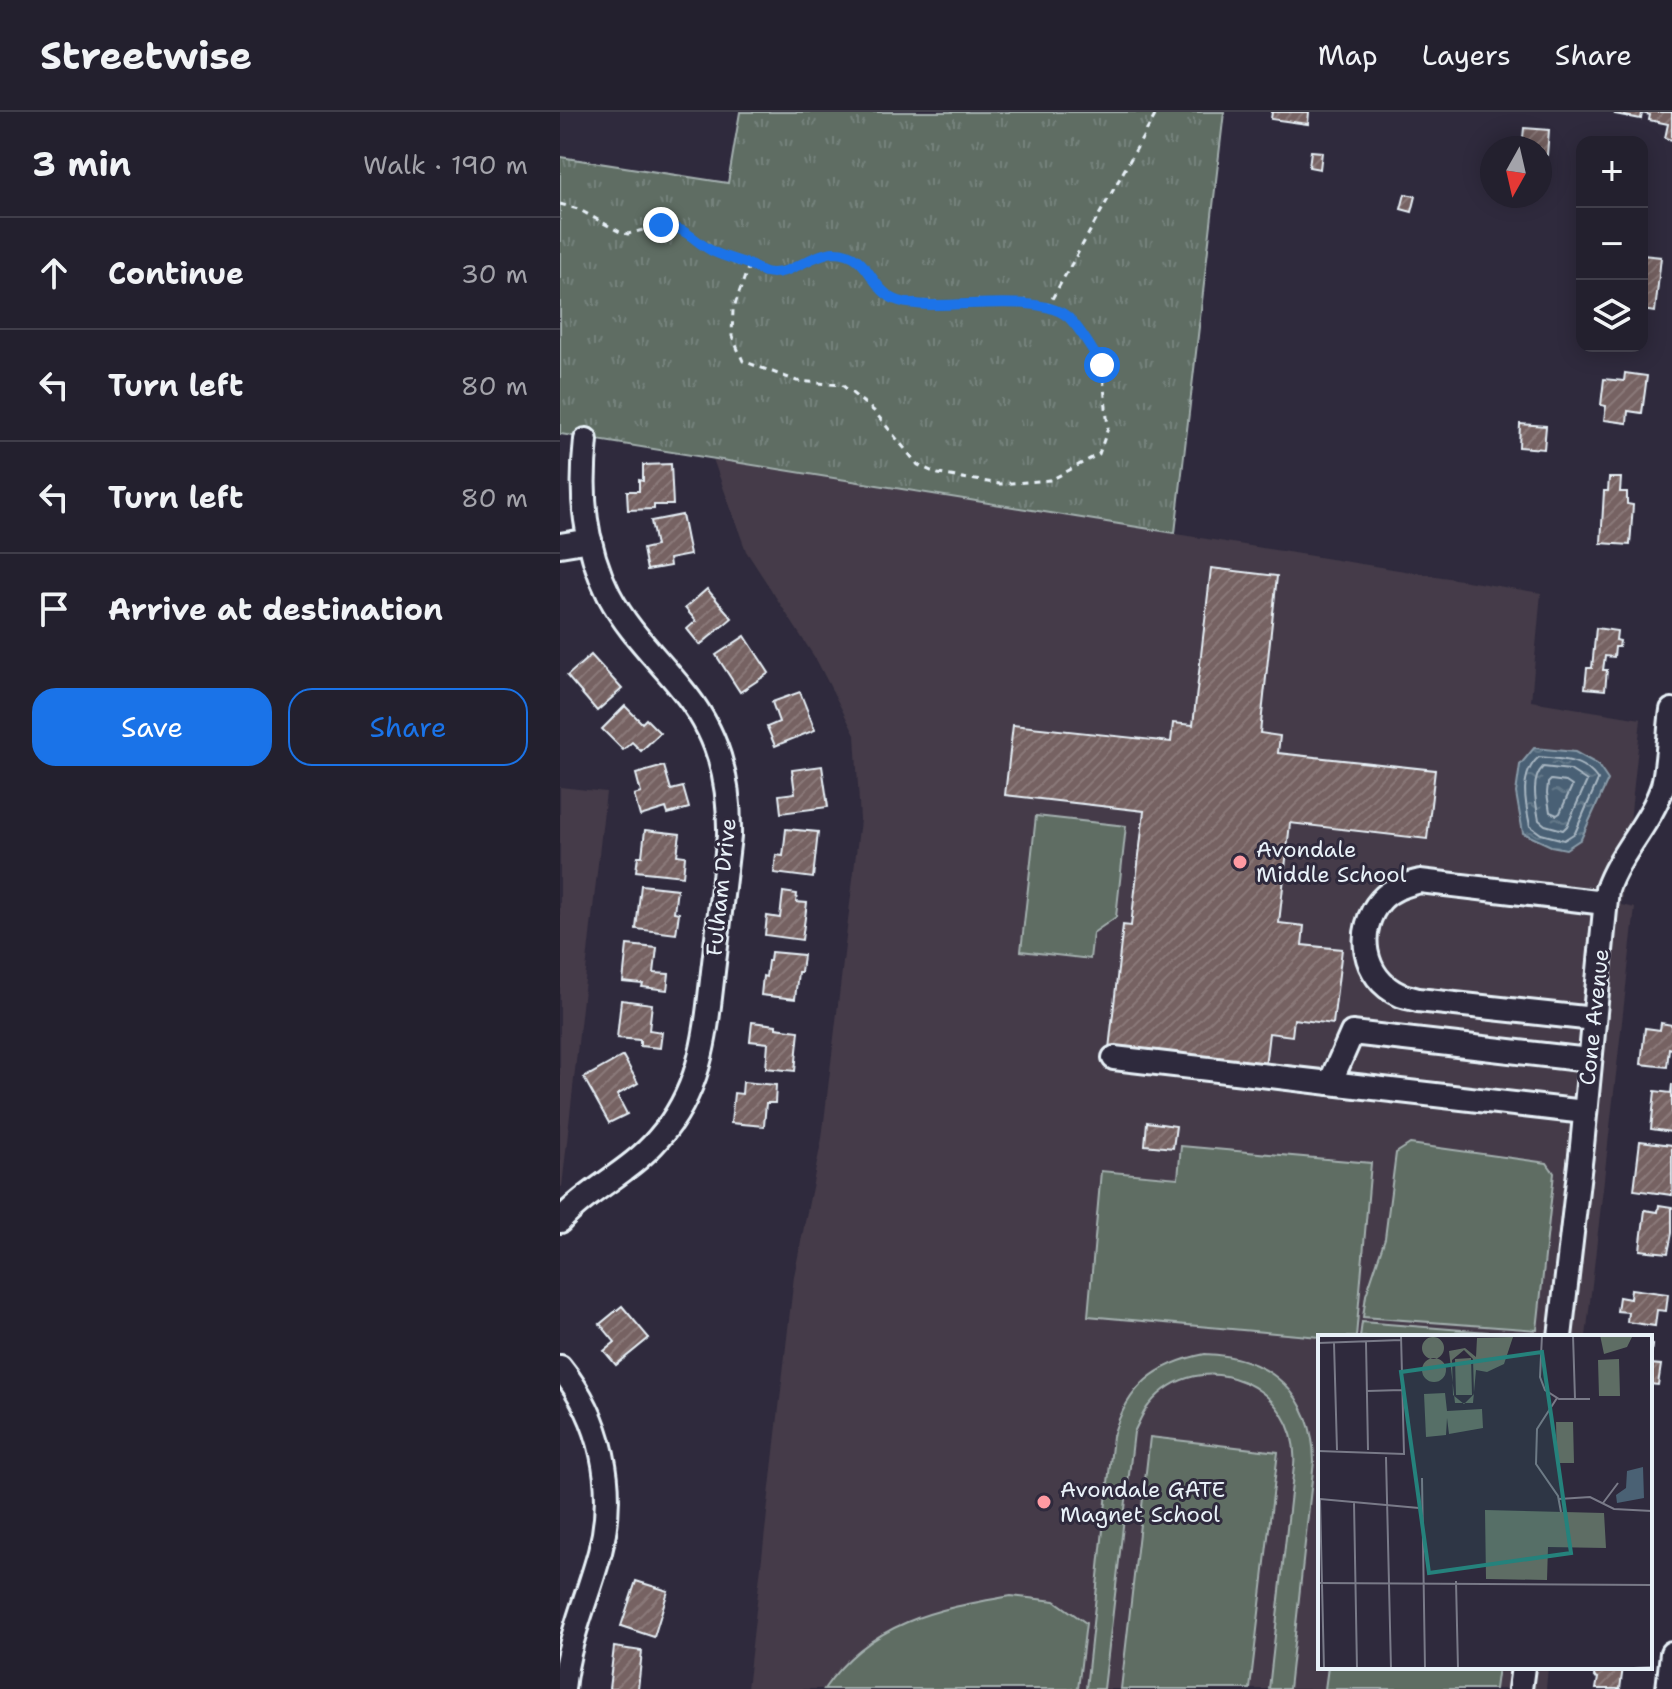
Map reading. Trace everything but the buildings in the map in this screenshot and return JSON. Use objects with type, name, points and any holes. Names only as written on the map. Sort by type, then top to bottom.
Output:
[{"type":"street","name":"Fulham Drive","points":[[560,1221],[586,1197],[645,1153],[676,1117],[690,1091],[704,1042],[729,836],[727,787],[715,742],[693,703],[633,634],[603,581],[590,540],[582,490],[586,440]]},
{"type":"street","points":[[560,545],[590,540]]},
{"type":"street","name":"Cone Avenue","points":[[1560,1335],[1605,903],[1609,882],[1651,811],[1663,784],[1672,710]]},
{"type":"street","points":[[1594,1019],[1418,1000],[1400,995],[1384,985],[1372,970],[1366,952],[1365,933],[1371,914],[1383,897],[1400,886],[1420,881],[1605,903]]},
{"type":"street","points":[[1330,1083],[1352,1033],[1589,1060]]},
{"type":"street","points":[[1114,1058],[1585,1112]]},
{"type":"street","points":[[560,1367],[582,1398],[596,1431],[605,1464],[608,1504],[600,1551],[568,1650],[563,1689]]},
{"type":"street","points":[[1668,1689],[1672,1653]]},
{"type":"street","points":[[1520,1689],[1523,1669]]},
{"type":"path","points":[[1048,306],[1157,112]]},
{"type":"path","points":[[560,204],[578,209],[628,234],[661,225],[676,227],[712,251],[749,265],[767,272],[788,269],[835,252],[856,257],[885,294],[898,301],[1048,306],[1070,318],[1102,365],[1108,428],[1099,454],[1051,480],[1000,484],[938,474],[918,465],[874,411],[842,385],[797,381],[743,361],[732,336],[733,310],[749,265]]},
{"type":"shaded area","name":"Avondale Middle School","points":[[713,459],[1541,593],[1531,701],[1641,719],[1621,905],[1635,908],[1586,1335],[1318,1335],[1318,1669],[1548,1669],[1546,1689],[747,1689],[794,1276],[822,1138],[860,820],[855,735],[817,661],[746,551]]},
{"type":"shaded area","points":[[560,787],[606,792],[562,1187],[560,1186]]},
{"type":"green space","points":[[740,112],[1224,112],[1175,533],[560,434],[560,157],[728,183]]},
{"type":"green space","points":[[1036,816],[1126,826],[1116,917],[1093,933],[1090,959],[1021,951]]},
{"type":"green space","points":[[1410,1144],[1547,1163],[1554,1173],[1537,1330],[1363,1317],[1366,1295],[1385,1238],[1396,1153]]},
{"type":"green space","points":[[1181,1146],[1371,1163],[1356,1335],[1318,1337],[1088,1316],[1101,1171],[1178,1178]]},
{"type":"green space","points":[[1362,1322],[1524,1335],[1360,1335]]},
{"type":"green space","points":[[1205,1354],[1228,1356],[1268,1371],[1296,1399],[1306,1417],[1312,1438],[1314,1461],[1289,1689],[1269,1689],[1294,1466],[1292,1438],[1281,1414],[1265,1395],[1243,1382],[1219,1375],[1194,1376],[1170,1386],[1147,1408],[1134,1432],[1104,1689],[1086,1689],[1113,1436],[1119,1419],[1146,1380],[1172,1364]]},
{"type":"green space","points":[[1150,1437],[1278,1452],[1250,1689],[1121,1689]]},
{"type":"green space","points":[[1011,1596],[1055,1601],[1086,1623],[1078,1689],[824,1689],[842,1666],[862,1648],[907,1622],[931,1613]]},
{"type":"green space","points":[[1328,1669],[1498,1669],[1495,1689],[1325,1689]]},
{"type":"water","points":[[1534,748],[1575,752],[1597,764],[1608,780],[1581,839],[1566,849],[1551,846],[1523,833],[1516,793],[1520,765]]},
{"type":"place","name":"Avondale Middle School","points":[[1240,862]]},
{"type":"place","name":"Avondale GATE Magnet School","points":[[1044,1502]]},
{"type":"route","points":[[661,225],[676,227],[712,251],[767,272],[788,269],[835,252],[856,257],[885,294],[898,301],[1048,306],[1070,318],[1102,365]]}]
